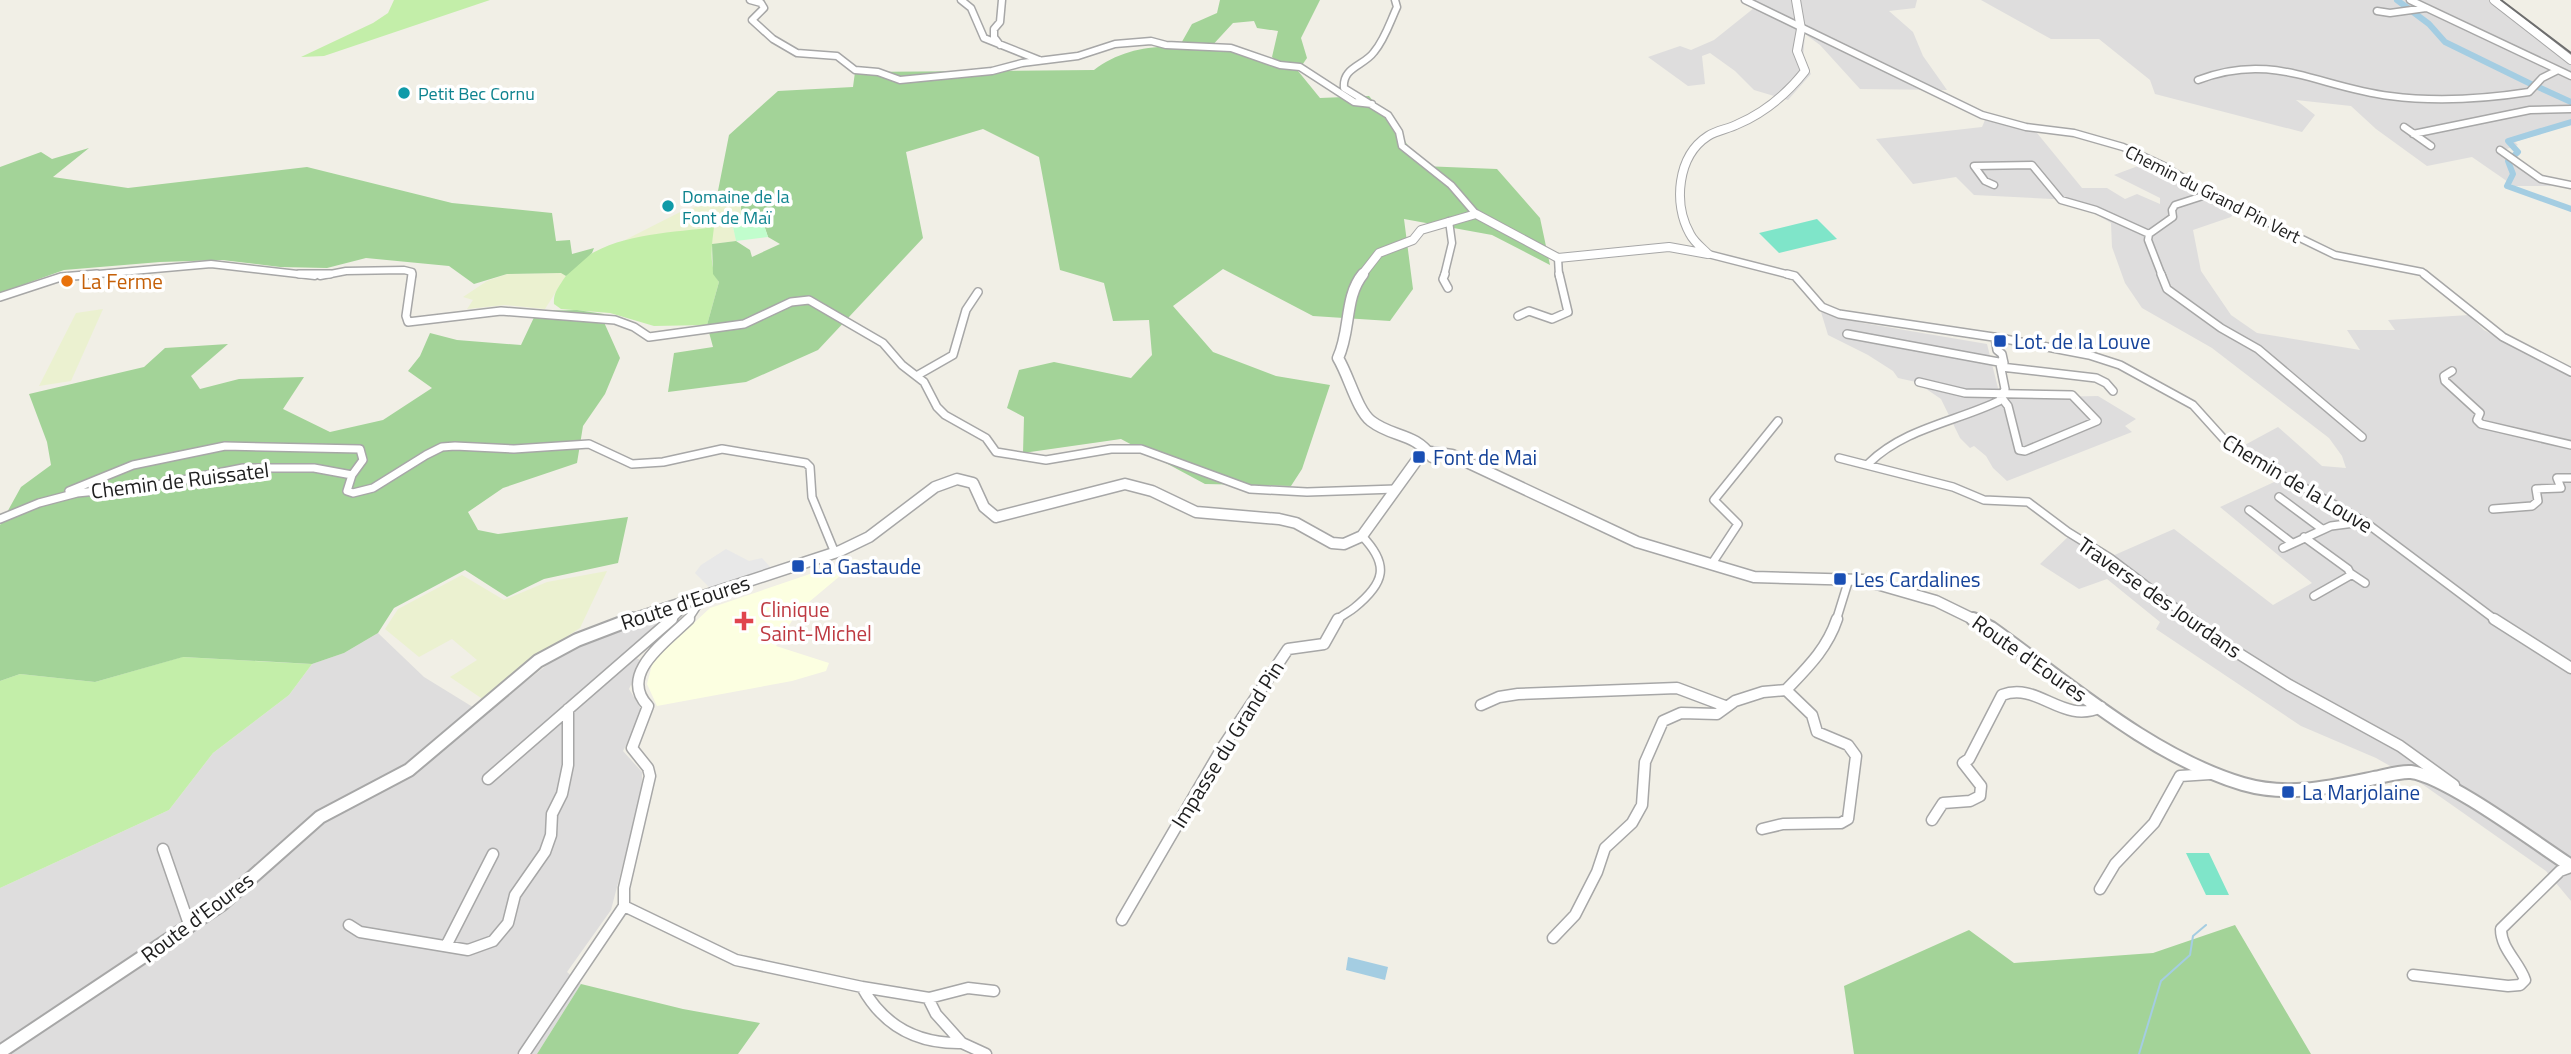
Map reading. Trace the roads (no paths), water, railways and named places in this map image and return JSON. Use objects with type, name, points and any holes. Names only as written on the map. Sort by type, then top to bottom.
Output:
[{"type":"street","points":[[750,0],[764,8],[752,20],[773,39],[797,54],[837,56],[855,70],[878,72],[900,80],[992,71],[1078,56],[1115,44],[1151,41],[1166,45],[1231,48],[1280,65],[1300,67],[1354,102],[1372,104]]},
{"type":"street","points":[[961,0],[971,8],[984,38],[1041,61]]},
{"type":"street","points":[[1000,45],[994,29],[1000,22],[1002,0]]},
{"type":"street","points":[[1395,0],[1396,7],[1390,23],[1374,54],[1350,69],[1342,84],[1354,96],[1380,107],[1397,123],[1402,146],[1416,154],[1458,192],[1476,214],[1558,258],[1669,247],[1708,254]]},
{"type":"street","name":"Chemin du Grand Pin Vert","points":[[1745,0],[1982,115],[2026,127],[2074,133],[2123,147],[2164,166],[2209,194],[2335,255],[2422,272],[2503,337],[2571,372]]},
{"type":"street","points":[[1708,254],[1690,236],[1681,212],[1679,180],[1698,146],[1707,137],[1765,112],[1787,95],[1805,71],[1797,51],[1801,29],[1796,0]]},
{"type":"street","points":[[2410,0],[2571,76]]},
{"type":"street","points":[[2494,0],[2571,60]]},
{"type":"street","points":[[2377,11],[2390,13],[2427,8]]},
{"type":"street","points":[[2198,80],[2209,74],[2268,66],[2390,96],[2474,96],[2529,92],[2542,78],[2558,70]]},
{"type":"street","points":[[2413,134],[2530,110],[2571,109]]},
{"type":"street","points":[[2404,127],[2431,146]]},
{"type":"street","points":[[2500,150],[2548,182],[2571,185]]},
{"type":"street","points":[[1994,185],[1984,181],[1975,165],[2032,165],[2061,200],[2096,210],[2148,234]]},
{"type":"street","points":[[2148,234],[2173,217],[2172,210],[2175,205],[2209,194]]},
{"type":"street","points":[[1362,536],[1410,471],[1431,455],[1426,447],[1409,436],[1374,424],[1359,409],[1352,383],[1338,354],[1345,343],[1353,286],[1357,278],[1384,250],[1413,240],[1421,230],[1476,214]]},
{"type":"street","points":[[1448,288],[1443,279],[1451,255],[1453,233],[1450,221]]},
{"type":"street","points":[[2148,234],[2167,289],[2210,321],[2258,349],[2362,437]]},
{"type":"street","name":"Chemin de la Louve","points":[[1708,254],[1796,276],[1822,307],[1839,314],[2089,355],[2120,365],[2193,405],[2201,411],[2219,436],[2236,450],[2365,522],[2476,608],[2571,668]]},
{"type":"street","points":[[1518,316],[1529,311],[1552,318],[1567,312],[1559,282],[1558,258]]},
{"type":"street","points":[[0,297],[61,277],[211,264],[318,276],[346,271],[404,270],[412,272],[413,279],[407,307],[408,322],[501,311],[615,320],[634,327],[649,337],[744,324],[802,299],[823,305],[883,343],[902,365],[918,375],[937,407],[945,415],[986,438],[996,452],[1016,457],[1061,458],[1123,447],[1141,449],[1250,489],[1307,492],[1396,489]]},
{"type":"street","points":[[918,375],[953,355],[966,310],[978,292]]},
{"type":"street","points":[[1847,334],[2000,364],[2096,378],[2106,383],[2113,391]]},
{"type":"street","points":[[1869,463],[1878,452],[1921,430],[1987,407],[2002,395],[2005,388],[2000,364],[2002,354],[1997,350],[1995,339]]},
{"type":"street","points":[[2452,371],[2444,376],[2445,381],[2480,413],[2477,420],[2480,424],[2571,445]]},
{"type":"street","points":[[1919,382],[1965,393],[2072,395],[2097,421],[2025,451],[2020,450],[2017,447],[2008,406],[2002,395]]},
{"type":"street","points":[[1711,565],[1738,524],[1714,500],[1778,421]]},
{"type":"street","points":[[352,475],[346,491],[363,492],[442,447],[455,446],[527,449],[589,444],[632,464],[663,463],[722,449],[797,460],[810,467],[812,497],[835,553]]},
{"type":"street","name":"Chemin de Ruissatel","points":[[0,519],[133,465],[225,446],[360,449],[363,460],[352,475],[314,468],[243,468],[157,485],[77,493],[50,500]]},
{"type":"street","name":"Route d'Eoures","points":[[1431,455],[1466,463],[1637,542],[1711,565],[1754,577],[1863,580],[1901,589],[1976,618],[2168,754],[2244,784],[2285,792],[2311,790],[2410,772],[2439,781],[2571,866]]},
{"type":"street","name":"Traverse des Jourdans","points":[[1839,458],[1953,486],[1984,500],[2028,502],[2110,558],[2222,643],[2289,685],[2400,746],[2450,781],[2458,793]]},
{"type":"street","points":[[2493,509],[2532,506],[2538,501],[2536,489],[2561,488],[2557,478],[2571,478]]},
{"type":"street","name":"Route d'Eoures","points":[[0,1052],[222,904],[320,817],[409,770],[557,649],[598,630],[835,553],[875,534],[939,484],[957,479],[973,483],[983,508],[996,517],[1125,484],[1152,491],[1196,512],[1296,523],[1332,543],[1344,544],[1362,536]]},
{"type":"street","points":[[2279,497],[2322,529]]},
{"type":"street","points":[[2249,510],[2292,543]]},
{"type":"street","points":[[2283,548],[2344,521],[2365,522]]},
{"type":"street","name":"Impasse du Grand Pin","points":[[1122,920],[1192,795],[1255,694],[1288,649],[1324,644],[1338,618],[1353,609],[1377,586],[1382,563],[1379,552],[1362,536]]},
{"type":"street","points":[[2304,537],[2365,583]]},
{"type":"street","points":[[2314,596],[2350,578],[2350,573]]},
{"type":"street","points":[[1553,938],[1575,915],[1597,872],[1605,848],[1632,823],[1642,805],[1645,762],[1663,722],[1681,713],[1717,714],[1725,706],[1763,692],[1786,690],[1820,654],[1831,637],[1849,579]]},
{"type":"street","points":[[524,1054],[624,906],[624,888],[650,776],[648,768],[634,754],[632,748],[648,706],[639,696],[636,685],[641,670],[660,645],[695,613],[702,597]]},
{"type":"street","points":[[488,779],[667,624],[679,612],[681,604]]},
{"type":"street","points":[[664,609],[667,624]]},
{"type":"street","points":[[1482,705],[1499,697],[1517,694],[1677,688],[1725,706]]},
{"type":"street","points":[[1762,829],[1783,824],[1841,823],[1848,819],[1856,756],[1848,745],[1816,732],[1812,715],[1786,690]]},
{"type":"street","points":[[1932,820],[1943,803],[1970,801],[1980,796],[1981,786],[1963,763],[1969,759],[2002,695],[2008,690],[2017,690],[2079,713],[2095,712],[2101,707]]},
{"type":"street","points":[[349,925],[360,932],[468,950],[493,941],[508,923],[515,895],[545,852],[551,835],[552,814],[562,794],[568,765],[568,709]]},
{"type":"street","points":[[2100,889],[2104,877],[2122,855],[2150,828],[2180,776],[2208,775],[2212,772]]},
{"type":"street","points":[[163,849],[190,927]]},
{"type":"street","points":[[446,946],[493,854]]},
{"type":"street","points":[[2413,975],[2508,986],[2520,985],[2525,980],[2524,972],[2504,943],[2501,929],[2560,872],[2571,866]]},
{"type":"street","points":[[624,906],[736,960],[928,998],[959,988],[976,986],[994,991]]},
{"type":"street","points":[[862,987],[870,1003],[912,1034],[931,1043],[962,1044],[986,1054]]},
{"type":"street","points":[[928,998],[936,1014],[962,1044]]},
{"type":"water","points":[[1348,957],[1388,967],[1385,980],[1346,970]]},
{"type":"waterway","points":[[2397,0],[2409,9]]},
{"type":"waterway","points":[[2413,12],[2429,24],[2445,42],[2533,85]]},
{"type":"waterway","points":[[2538,87],[2571,102]]},
{"type":"waterway","points":[[2571,122],[2508,141],[2518,152],[2508,161],[2513,174],[2507,186],[2571,209]]},
{"type":"waterway","points":[[2139,1054],[2161,981],[2190,955],[2193,936],[2206,925]]},
{"type":"tram line","points":[[2501,0],[2571,53]]},
{"type":"place","name":"Petit Bec Cornu","points":[[404,93]]},
{"type":"place","name":"Domaine de la Font de Maï","points":[[668,206]]},
{"type":"place","name":"La Ferme","points":[[67,281]]},
{"type":"place","name":"Lot. de la Louve","points":[[2000,341]]},
{"type":"place","name":"Font de Mai","points":[[1419,457]]},
{"type":"place","name":"La Gastaude","points":[[798,566]]},
{"type":"place","name":"Les Cardalines","points":[[1840,579]]},
{"type":"place","name":"Clinique Saint-Michel","points":[[744,621]]},
{"type":"place","name":"La Marjolaine","points":[[2288,792]]}]
